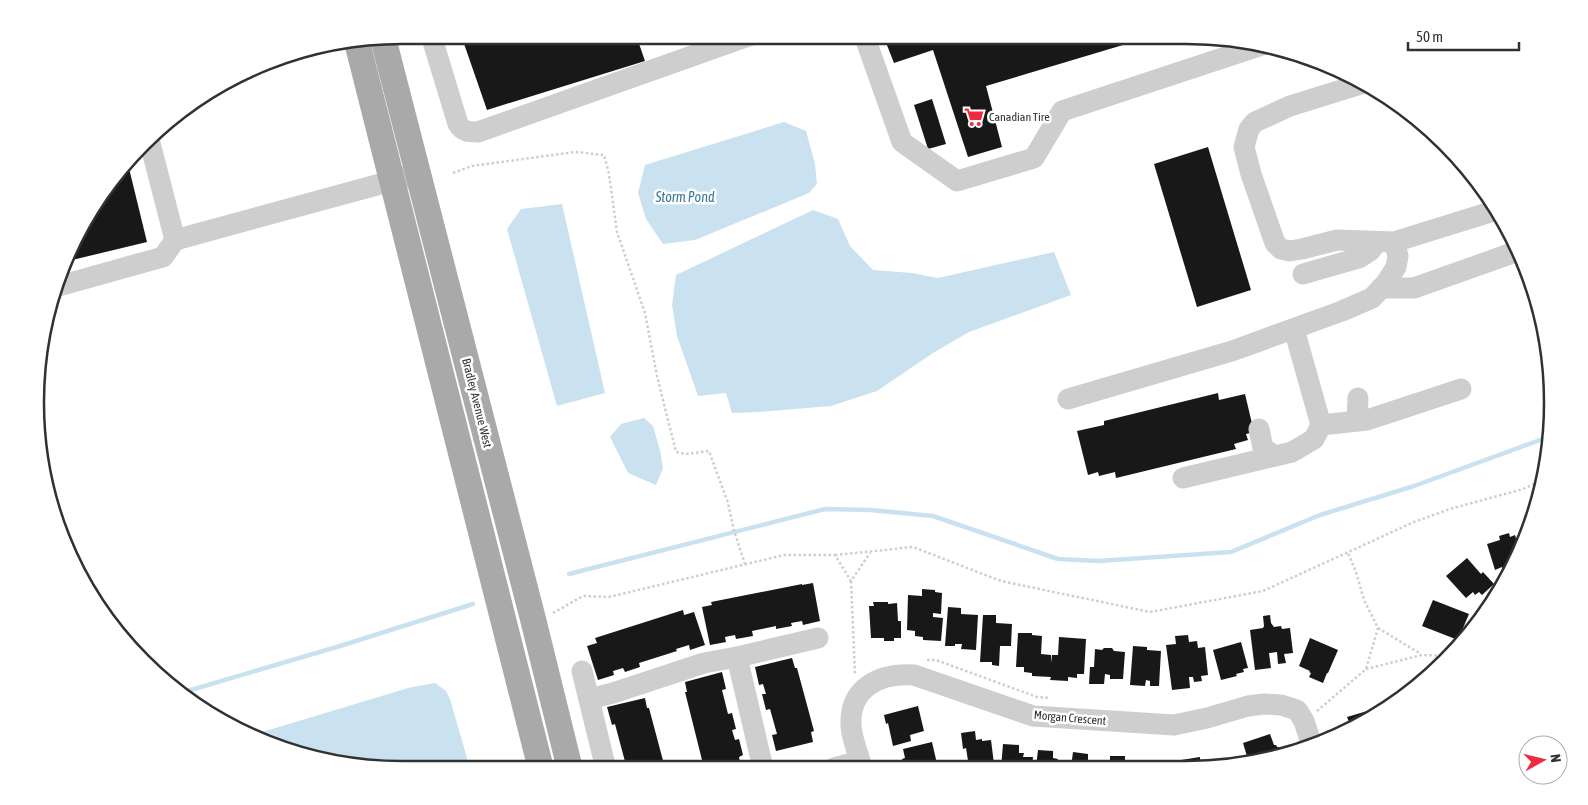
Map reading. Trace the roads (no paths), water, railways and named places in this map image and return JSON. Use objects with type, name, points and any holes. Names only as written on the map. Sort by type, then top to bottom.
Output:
[{"type":"main road","name":"Bradley Avenue West","points":[[385,45],[568,761]]},
{"type":"main road","points":[[358,47],[538,761]]},
{"type":"street","points":[[435,44],[458,124],[461,129],[467,132],[478,132],[726,44]]},
{"type":"street","points":[[867,44],[902,142],[957,180],[1034,158],[1062,110],[1246,49]]},
{"type":"street","points":[[1068,399],[1232,351],[1372,298],[1396,267],[1398,256],[1386,242],[1337,240],[1302,250],[1281,249],[1275,243],[1250,174],[1244,147],[1249,129],[1260,119],[1290,106],[1354,86]]},
{"type":"street","points":[[151,147],[175,240]]},
{"type":"street","points":[[64,285],[163,256],[175,240],[418,174]]},
{"type":"street","points":[[1303,274],[1359,258],[1386,242],[1489,212]]},
{"type":"street","points":[[1381,288],[1414,288],[1511,253]]},
{"type":"street","points":[[1183,478],[1292,452],[1314,439],[1321,425],[1294,329]]},
{"type":"street","points":[[1321,425],[1367,420],[1461,389]]},
{"type":"street","points":[[1357,421],[1358,398]]},
{"type":"street","points":[[1259,429],[1263,448],[1275,456]]},
{"type":"street","points":[[589,699],[613,694],[704,664],[818,638]]},
{"type":"street","points":[[737,657],[761,761]]},
{"type":"street","points":[[582,671],[604,761]]},
{"type":"street","name":"Morgan Crescent","points":[[860,761],[851,727],[856,697],[877,680],[900,674],[914,676],[1033,716],[1174,725],[1248,706],[1264,704],[1281,706],[1313,713],[1312,738]]},
{"type":"water","name":"Storm Pond","points":[[784,122],[806,131],[815,164],[817,184],[809,193],[695,240],[663,244],[646,219],[638,193],[645,165]]},
{"type":"water","points":[[562,204],[605,393],[557,406],[507,229],[521,209]]},
{"type":"water","points":[[813,210],[838,219],[850,246],[873,270],[912,273],[938,278],[1054,252],[1071,295],[969,332],[933,353],[877,391],[831,406],[732,413],[726,393],[698,396],[677,336],[672,305],[676,275]]},
{"type":"water","points":[[644,418],[653,426],[660,450],[663,468],[656,485],[628,473],[610,437],[621,424]]},
{"type":"water","points":[[435,683],[446,691],[450,699],[467,761],[402,761],[356,758],[310,749],[261,732],[408,688]]},
{"type":"waterway","points":[[569,574],[825,509],[871,510],[933,516],[1058,559],[1098,561],[1231,552],[1320,515],[1414,486],[1542,439]]},
{"type":"waterway","points":[[189,691],[473,604]]},
{"type":"place","name":"Canadian Tire","points":[[974,117]]}]
